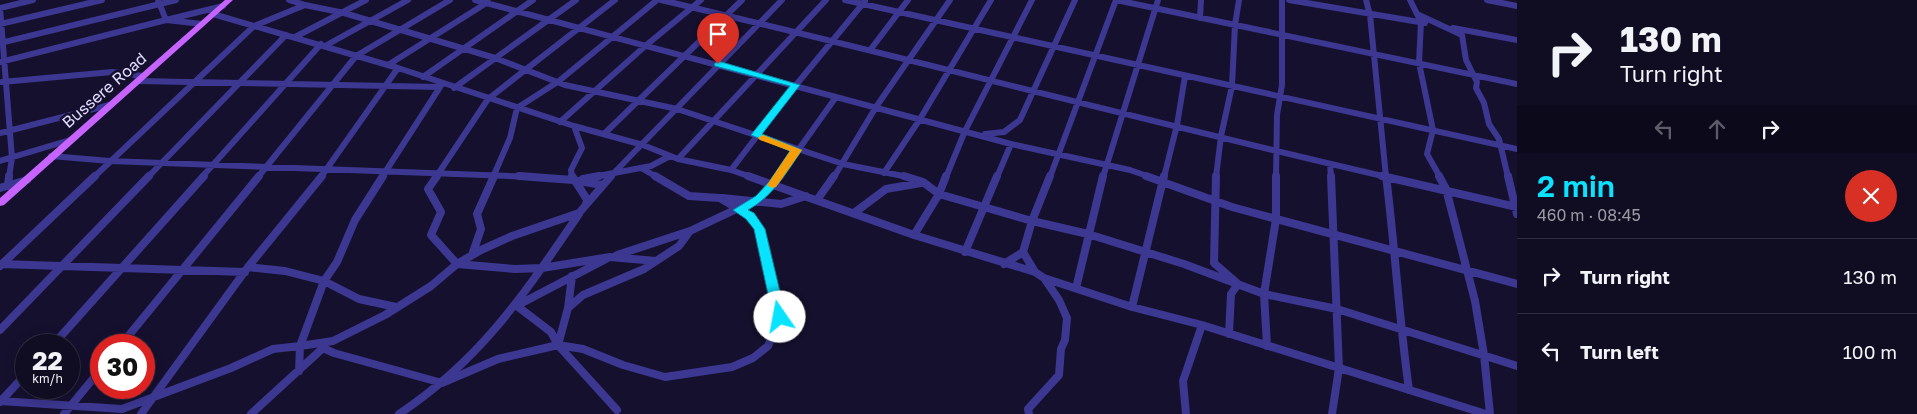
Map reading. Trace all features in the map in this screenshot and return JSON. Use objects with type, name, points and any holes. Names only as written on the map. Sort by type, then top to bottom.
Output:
[{"type":"main road","name":"Bussere Road","points":[[0,203],[29,180],[51,156],[226,3]]},
{"type":"street","points":[[8,186],[12,158],[3,107],[0,8],[33,0]]},
{"type":"street","points":[[0,24],[102,0]]},
{"type":"street","points":[[1,43],[159,2],[176,0]]},
{"type":"street","points":[[288,0],[401,29],[495,58],[509,65],[559,81],[565,85],[677,109],[843,164],[905,176],[923,182],[939,194],[1032,221],[1088,234],[1146,254],[1184,264],[1264,294],[1337,309],[1517,366]]},
{"type":"street","points":[[295,37],[366,0]]},
{"type":"street","points":[[63,334],[323,45],[408,0]]},
{"type":"street","points":[[130,334],[269,166],[356,56],[450,0]]},
{"type":"street","points":[[475,0],[517,10],[644,47],[756,74],[1011,144],[1106,165],[1163,182],[1214,201],[1276,219],[1334,233],[1517,284]]},
{"type":"street","points":[[423,77],[461,48],[533,0]]},
{"type":"street","points":[[454,88],[576,0]]},
{"type":"street","points":[[615,0],[578,27],[528,70],[488,99],[428,190],[442,212],[431,235],[457,264],[515,269],[542,268],[610,257],[656,261]]},
{"type":"street","points":[[471,256],[480,240],[482,227],[482,220],[477,214],[510,138],[517,108],[559,81],[657,0]]},
{"type":"street","points":[[661,0],[910,58],[1278,152],[1516,206]]},
{"type":"street","points":[[560,122],[644,47],[701,0]]},
{"type":"street","points":[[604,134],[742,0]]},
{"type":"street","points":[[251,414],[324,346],[385,315],[431,286],[457,264],[512,236],[579,213],[602,185],[782,0]]},
{"type":"street","points":[[574,180],[641,168],[674,157],[714,121],[826,0]]},
{"type":"street","points":[[845,0],[864,2],[972,29],[1517,149]]},
{"type":"street","points":[[872,49],[908,0]]},
{"type":"street","points":[[817,200],[843,164],[876,107],[950,0]]},
{"type":"street","points":[[884,173],[920,119],[991,0]]},
{"type":"street","points":[[914,235],[939,194],[965,131],[1032,0]]},
{"type":"street","points":[[978,135],[1004,132],[1015,126],[1020,120],[1055,47],[1074,0]]},
{"type":"street","points":[[1004,264],[1023,252],[1032,221],[1059,155],[1116,0],[1517,84]]},
{"type":"street","points":[[1076,288],[1081,275],[1080,264],[1106,165],[1125,112],[1137,65],[1158,0]]},
{"type":"street","points":[[1200,18],[1201,0]]},
{"type":"street","points":[[1238,284],[1214,263],[1214,201],[1221,136],[1232,86],[1235,26],[1240,0]]},
{"type":"street","points":[[1267,346],[1264,294],[1276,219],[1277,115],[1280,97],[1283,35],[1282,0]]},
{"type":"street","points":[[1289,0],[1517,40]]},
{"type":"street","points":[[1366,0],[1370,15],[1382,119],[1386,176],[1396,251],[1400,328],[1409,390]]},
{"type":"street","points":[[1410,0],[1421,22],[1419,64],[1432,130],[1427,154],[1446,189],[1467,271],[1484,355],[1490,414]]},
{"type":"street","points":[[1487,0],[1517,6]]},
{"type":"street","points":[[159,2],[166,20]]},
{"type":"street","points":[[388,65],[488,2]]},
{"type":"street","points":[[731,170],[756,135],[864,2]]},
{"type":"street","points":[[2,61],[226,3]]},
{"type":"street","points":[[1,265],[192,82],[254,26],[305,5]]},
{"type":"street","points":[[214,14],[398,68],[440,85],[643,145],[674,157],[731,170],[914,235],[1035,272],[1044,278],[1132,307],[1202,325],[1486,414]]},
{"type":"street","points":[[1417,14],[1462,35],[1470,73],[1477,82],[1476,88],[1484,103],[1489,124],[1495,132],[1500,145],[1517,214]]},
{"type":"street","points":[[166,20],[202,24]]},
{"type":"street","points":[[0,330],[286,35]]},
{"type":"street","points":[[155,395],[247,269],[328,168],[398,68]]},
{"type":"street","points":[[2,82],[112,72],[140,78],[192,82],[385,87],[440,85]]},
{"type":"street","points":[[1132,307],[1177,125],[1185,76]]},
{"type":"street","points":[[299,370],[300,346],[324,281],[337,262],[355,220],[440,85]]},
{"type":"street","points":[[517,306],[610,257],[690,230],[756,202],[773,185],[836,97]]},
{"type":"street","points":[[0,133],[108,105]]},
{"type":"street","points":[[574,126],[582,148],[571,170],[574,180],[588,201]]},
{"type":"street","points":[[0,161],[70,140]]},
{"type":"street","points":[[965,252],[1011,144]]},
{"type":"street","points":[[51,156],[110,160],[495,174],[574,180],[602,185]]},
{"type":"street","points":[[1330,164],[1339,368],[1333,390],[1332,414]]},
{"type":"street","points":[[641,168],[688,196],[781,204],[806,196]]},
{"type":"street","points":[[0,188],[29,180]]},
{"type":"street","points":[[854,213],[886,189],[923,182]]},
{"type":"street","points":[[155,397],[181,385],[231,368],[273,349],[300,346],[324,346],[442,383],[472,372],[498,359],[521,352],[539,351],[558,345],[583,348],[624,365],[665,378],[732,367],[753,358],[768,346],[780,317],[759,229],[750,216],[720,198]]},
{"type":"street","points":[[400,414],[442,383],[474,356],[517,306],[588,201]]},
{"type":"street","points":[[568,308],[583,295],[644,269],[679,246],[690,230]]},
{"type":"street","points":[[1023,252],[1035,272]]},
{"type":"street","points":[[1,265],[285,271],[324,281],[359,299],[396,307]]},
{"type":"street","points":[[558,345],[568,308],[572,276]]},
{"type":"street","points":[[1029,414],[1028,409],[1059,375],[1061,349],[1065,340],[1067,318],[1059,300],[1044,278]]},
{"type":"street","points":[[1229,334],[1231,294],[1238,284]]},
{"type":"street","points":[[517,306],[552,332],[558,345],[617,410]]},
{"type":"street","points":[[1186,414],[1183,381],[1202,325]]},
{"type":"street","points":[[67,411],[90,383]]},
{"type":"street","points":[[0,402],[15,386]]},
{"type":"street","points":[[0,402],[67,411],[122,409],[150,399]]},
{"type":"street","points":[[141,414],[152,399]]},
{"type":"slow traffic","points":[[763,138],[797,150],[772,185]]},
{"type":"route","points":[[718,64],[796,85],[756,135],[797,150],[773,185],[756,202],[739,210],[750,216],[759,229],[780,317]]}]
